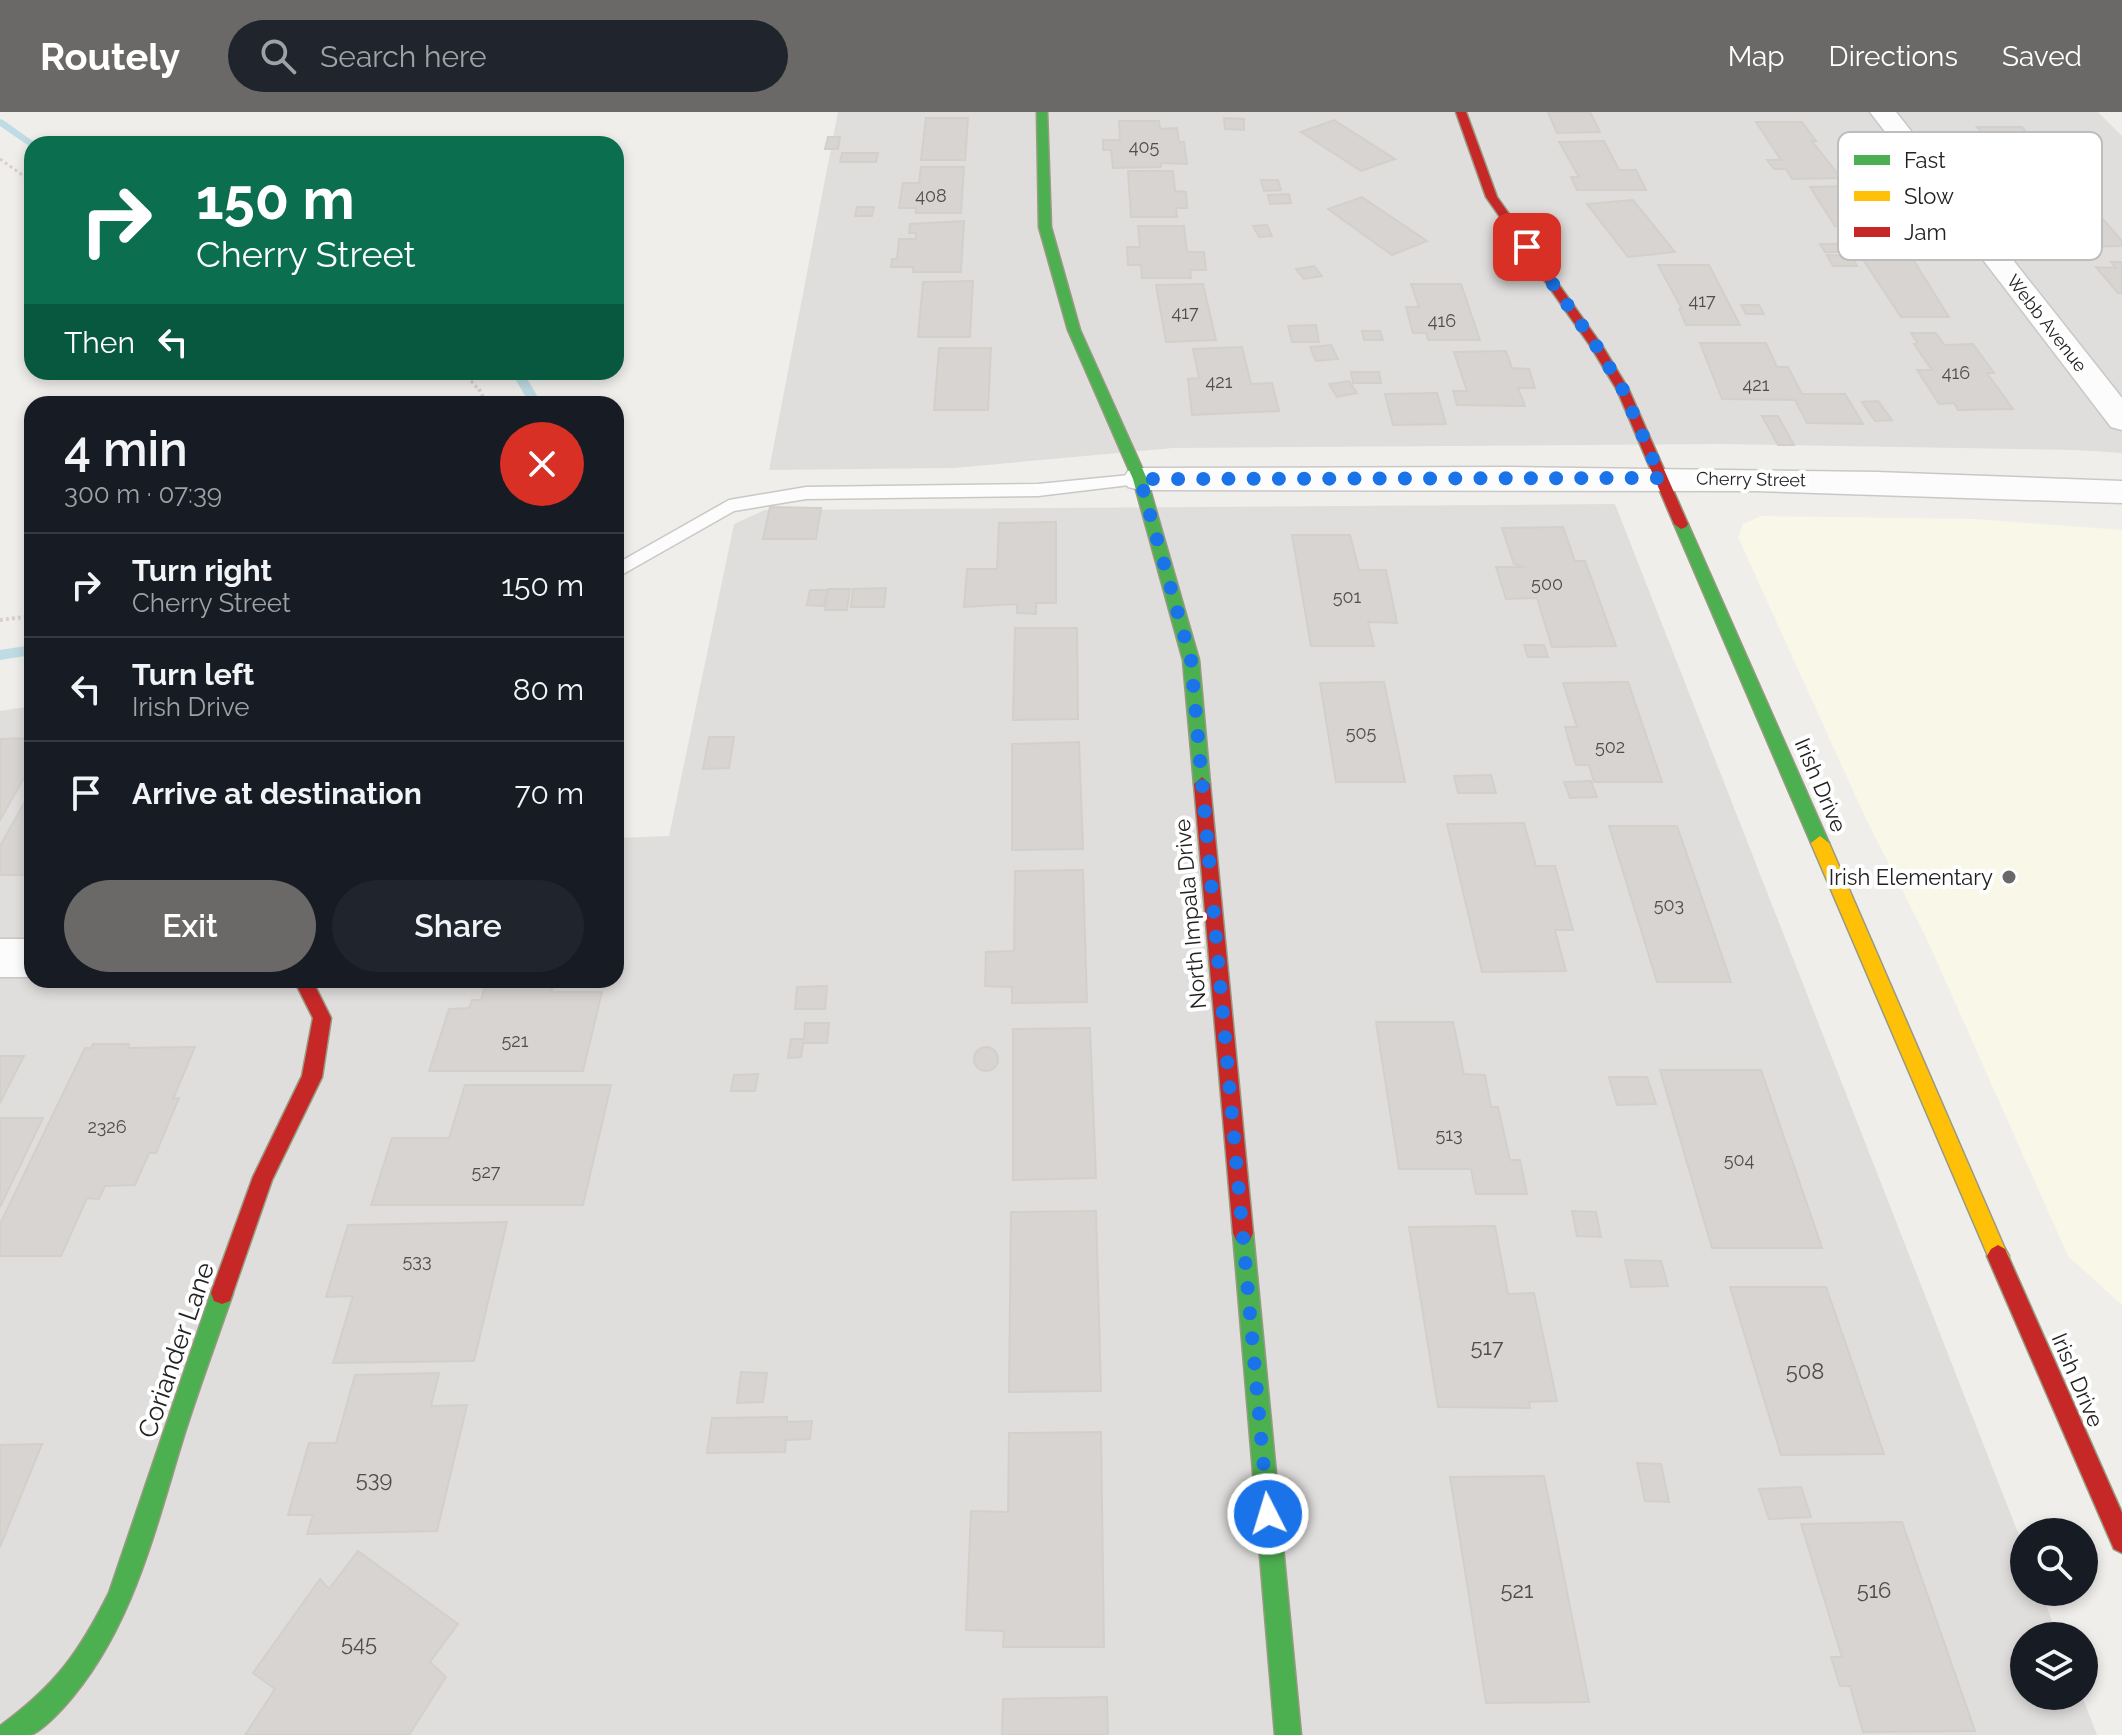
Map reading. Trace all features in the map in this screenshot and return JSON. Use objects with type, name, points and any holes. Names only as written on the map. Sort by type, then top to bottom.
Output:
[{"type":"street","name":"North Impala Drive","points":[[1042,112],[1045,227],[1056,268],[1074,330],[1140,479],[1191,660],[1288,1735]]},
{"type":"street","name":"Irish Drive","points":[[1461,112],[1492,197],[1623,390],[2122,1541]]},
{"type":"street","name":"Webb Avenue","points":[[1883,112],[1899,132]]},
{"type":"street","name":"Webb Avenue","points":[[1998,260],[2122,420]]},
{"type":"street","name":"Cherry Street","points":[[1140,479],[1661,478],[1947,484],[2122,492]]},
{"type":"street","points":[[0,958],[24,958]]},
{"type":"street","name":"Coriander Lane","points":[[9,1735],[33,1721],[89,1658],[131,1570],[182,1406],[263,1177],[312,1077],[322,1018],[308,988]]},
{"type":"lane","points":[[624,567],[715,512],[771,497],[806,493],[1038,490],[1140,479]]},
{"type":"path","points":[[0,159],[24,176]]},
{"type":"path","points":[[0,620],[24,617]]},
{"type":"shaded area","points":[[838,112],[2098,112],[2122,136],[2122,453],[1718,444],[1173,448],[954,468],[769,470]]},
{"type":"shaded area","points":[[1615,504],[2012,1518],[2010,1606],[2046,1606],[2053,1622],[2010,1622],[2010,1710],[2087,1710],[2097,1735],[0,1735],[0,711],[24,707],[24,988],[624,988],[624,838],[669,836],[734,524],[765,510]]},
{"type":"shaded area","name":"Irish Elementary","points":[[1761,516],[1975,519],[2122,530],[2122,1305],[2068,1256],[1925,935],[1866,819],[1738,537],[1743,524]]},
{"type":"building","points":[[1548,112],[1590,112],[1600,132],[1557,133]]},
{"type":"building","points":[[926,118],[968,118],[965,160],[921,160]]},
{"type":"building","points":[[1224,118],[1244,119],[1244,130],[1225,129]]},
{"type":"building","points":[[1334,120],[1395,159],[1361,171],[1301,132]]},
{"type":"building","points":[[1119,121],[1159,121],[1160,129],[1177,128],[1179,142],[1184,142],[1187,164],[1161,163],[1161,167],[1113,168],[1111,150],[1103,150],[1103,140],[1120,140]]},
{"type":"building","points":[[1756,122],[1802,122],[1838,178],[1792,179],[1786,169],[1774,169],[1767,160],[1781,160]]},
{"type":"building","points":[[1977,127],[2022,127],[2026,132],[1982,132]]},
{"type":"building","points":[[828,137],[840,137],[838,149],[825,149]]},
{"type":"building","points":[[1604,141],[1619,170],[1636,170],[1646,190],[1577,190],[1571,177],[1579,177],[1559,142]]},
{"type":"building","points":[[842,153],[878,153],[876,162],[840,162]]},
{"type":"building","points":[[921,167],[964,167],[961,213],[916,213],[916,208],[899,208],[903,183],[919,183]]},
{"type":"building","points":[[1128,171],[1173,171],[1175,191],[1186,192],[1187,208],[1176,208],[1177,217],[1131,217]]},
{"type":"building","points":[[1261,180],[1278,180],[1281,190],[1264,191]]},
{"type":"building","points":[[1838,186],[1838,226],[1835,226],[1810,187]]},
{"type":"building","points":[[1289,194],[1291,203],[1270,204],[1268,195]]},
{"type":"building","points":[[1362,197],[1427,241],[1392,255],[1328,209]]},
{"type":"building","points":[[1633,200],[1675,252],[1628,257],[1587,204]]},
{"type":"building","points":[[857,207],[874,207],[872,216],[855,216]]},
{"type":"building","points":[[2102,218],[2122,241],[2122,246],[2102,246]]},
{"type":"building","points":[[964,221],[961,272],[913,272],[913,267],[891,267],[892,259],[897,259],[899,239],[916,239],[916,233],[909,233],[910,224]]},
{"type":"building","points":[[1267,225],[1272,236],[1259,237],[1253,226]]},
{"type":"building","points":[[1138,226],[1184,226],[1187,252],[1204,252],[1206,270],[1190,270],[1191,278],[1142,278],[1141,265],[1128,265],[1127,247],[1140,247]]},
{"type":"building","points":[[1820,244],[1838,244],[1838,252],[1825,252]]},
{"type":"building","points":[[1827,255],[1838,255],[1838,260],[1853,260],[1857,266],[1833,266]]},
{"type":"building","points":[[1863,260],[1913,260],[1949,317],[1901,317]]},
{"type":"building","points":[[2111,262],[2122,262],[2122,293],[2118,293],[2096,267],[2116,268]]},
{"type":"building","points":[[1658,265],[1709,265],[1740,325],[1686,325],[1679,309],[1682,309]]},
{"type":"building","points":[[1314,266],[1322,276],[1304,279],[1296,269]]},
{"type":"building","points":[[973,281],[970,337],[918,337],[923,282]]},
{"type":"building","points":[[1203,284],[1216,340],[1166,342],[1156,285]]},
{"type":"building","points":[[1411,284],[1461,284],[1480,340],[1428,340],[1426,333],[1413,333],[1406,307],[1419,307]]},
{"type":"building","points":[[1741,305],[1759,305],[1764,314],[1746,314]]},
{"type":"building","points":[[1316,325],[1319,342],[1292,342],[1288,326]]},
{"type":"building","points":[[1362,331],[1380,331],[1383,340],[1364,340]]},
{"type":"building","points":[[1911,333],[1936,333],[1944,345],[1973,344],[1994,373],[1987,373],[2013,409],[1958,410],[1954,403],[1939,404],[1917,370],[1932,370],[1914,344],[1918,344]]},
{"type":"building","points":[[1700,343],[1766,343],[1777,367],[1788,367],[1802,394],[1845,394],[1863,424],[1807,423],[1795,400],[1722,399]]},
{"type":"building","points":[[1331,345],[1338,359],[1316,361],[1310,347]]},
{"type":"building","points":[[1242,347],[1251,384],[1272,383],[1279,411],[1192,415],[1188,379],[1199,378],[1193,349]]},
{"type":"building","points":[[939,348],[991,348],[988,410],[934,410]]},
{"type":"building","points":[[1506,351],[1512,368],[1529,369],[1535,388],[1518,388],[1525,406],[1457,405],[1453,391],[1467,391],[1454,352]]},
{"type":"building","points":[[1351,372],[1379,372],[1381,383],[1353,383]]},
{"type":"building","points":[[1349,381],[1357,393],[1337,397],[1329,384]]},
{"type":"building","points":[[1437,393],[1446,424],[1393,425],[1385,394]]},
{"type":"building","points":[[1878,401],[1892,420],[1875,421],[1862,402]]},
{"type":"building","points":[[1762,416],[1778,416],[1794,445],[1778,445]]},
{"type":"building","points":[[770,507],[821,508],[816,539],[763,539]]},
{"type":"building","points":[[1056,522],[1056,603],[1036,603],[1036,614],[1017,613],[1017,604],[964,607],[967,569],[997,569],[999,523]]},
{"type":"building","points":[[1563,527],[1575,561],[1585,561],[1616,646],[1552,647],[1537,598],[1506,599],[1496,567],[1525,567],[1514,564],[1502,528]]},
{"type":"building","points":[[1292,535],[1350,535],[1359,570],[1386,570],[1397,623],[1368,622],[1374,646],[1311,646]]},
{"type":"building","points":[[886,588],[884,607],[851,607],[853,589]]},
{"type":"building","points":[[828,589],[850,589],[847,610],[825,610]]},
{"type":"building","points":[[810,590],[827,590],[824,606],[807,605]]},
{"type":"building","points":[[1015,628],[1077,628],[1078,719],[1013,720]]},
{"type":"building","points":[[1524,645],[1544,645],[1548,657],[1528,657]]},
{"type":"building","points":[[1384,682],[1405,782],[1336,782],[1320,683]]},
{"type":"building","points":[[1628,682],[1662,782],[1594,782],[1589,765],[1576,765],[1565,727],[1577,727],[1563,683]]},
{"type":"building","points":[[709,737],[734,737],[729,768],[703,769]]},
{"type":"building","points":[[24,738],[24,778],[0,820],[0,739]]},
{"type":"building","points":[[1079,742],[1083,849],[1012,850],[1012,744]]},
{"type":"building","points":[[1491,775],[1496,793],[1458,793],[1454,776]]},
{"type":"building","points":[[1591,781],[1597,797],[1570,798],[1564,782]]},
{"type":"building","points":[[24,803],[24,875],[0,875],[0,846]]},
{"type":"building","points":[[1524,823],[1536,866],[1555,866],[1573,930],[1555,930],[1566,971],[1482,972],[1447,824]]},
{"type":"building","points":[[1609,826],[1677,826],[1731,982],[1657,982]]},
{"type":"building","points":[[1083,870],[1087,1002],[1012,1003],[1012,987],[985,986],[986,952],[1014,951],[1015,871]]},
{"type":"building","points":[[827,986],[825,1009],[795,1009],[797,987]]},
{"type":"building","points":[[485,988],[602,992],[583,1071],[429,1071],[449,1009],[469,1008],[472,1000],[481,1000]]},
{"type":"building","points":[[1376,1022],[1453,1022],[1464,1074],[1485,1075],[1491,1107],[1498,1107],[1510,1160],[1520,1160],[1527,1194],[1476,1194],[1471,1169],[1399,1169]]},
{"type":"building","points":[[805,1023],[829,1023],[827,1043],[803,1043],[801,1057],[788,1058],[791,1039],[804,1039]]},
{"type":"building","points":[[1090,1028],[1096,1178],[1013,1180],[1013,1029]]},
{"type":"building","points":[[93,1044],[129,1044],[128,1048],[195,1047],[173,1099],[179,1098],[156,1153],[149,1153],[135,1185],[105,1186],[99,1199],[87,1198],[61,1256],[0,1256],[0,1224],[85,1048],[91,1048]]},
{"type":"building","points":[[986,1047],[994,1051],[998,1059],[994,1067],[986,1071],[978,1067],[974,1059],[978,1051]]},
{"type":"building","points":[[0,1056],[24,1056],[0,1103]]},
{"type":"building","points":[[1660,1070],[1761,1070],[1822,1248],[1712,1248]]},
{"type":"building","points":[[758,1074],[755,1091],[731,1091],[734,1075]]},
{"type":"building","points":[[1609,1077],[1647,1077],[1656,1104],[1617,1105]]},
{"type":"building","points":[[465,1085],[611,1085],[583,1205],[371,1205],[392,1138],[449,1138]]},
{"type":"building","points":[[0,1118],[43,1118],[0,1207]]},
{"type":"building","points":[[1096,1211],[1101,1391],[1009,1392],[1011,1212]]},
{"type":"building","points":[[1572,1211],[1596,1212],[1601,1237],[1577,1236]]},
{"type":"building","points":[[507,1222],[474,1361],[333,1363],[353,1296],[326,1297],[348,1225]]},
{"type":"building","points":[[1495,1226],[1508,1294],[1534,1293],[1557,1401],[1529,1402],[1530,1408],[1438,1407],[1409,1227]]},
{"type":"building","points":[[1625,1260],[1661,1261],[1668,1286],[1631,1287]]},
{"type":"building","points":[[1730,1287],[1826,1287],[1884,1454],[1781,1455]]},
{"type":"building","points":[[741,1372],[767,1373],[763,1402],[737,1403]]},
{"type":"building","points":[[439,1373],[431,1406],[467,1405],[437,1531],[307,1534],[313,1515],[288,1515],[309,1443],[336,1443],[355,1375]]},
{"type":"building","points":[[787,1417],[787,1422],[812,1421],[810,1439],[786,1440],[785,1452],[707,1453],[712,1418]]},
{"type":"building","points":[[1101,1432],[1104,1647],[1003,1647],[1004,1631],[966,1630],[971,1511],[1008,1512],[1009,1433]]},
{"type":"building","points":[[42,1444],[0,1547],[0,1445]]},
{"type":"building","points":[[1637,1463],[1661,1464],[1669,1502],[1645,1501]]},
{"type":"building","points":[[1544,1476],[1589,1702],[1486,1703],[1450,1477]]},
{"type":"building","points":[[1801,1487],[1811,1517],[1769,1519],[1759,1489]]},
{"type":"building","points":[[1902,1522],[1975,1731],[1863,1732],[1850,1686],[1840,1686],[1831,1657],[1842,1657],[1801,1524]]},
{"type":"building","points":[[358,1551],[458,1624],[430,1662],[446,1677],[409,1735],[245,1735],[275,1689],[253,1673],[320,1579],[329,1589]]},
{"type":"building","points":[[1107,1697],[1108,1735],[1002,1735],[1003,1699]]},
{"type":"waterway","points":[[0,122],[24,138]]},
{"type":"waterway","points":[[522,380],[531,396]]},
{"type":"waterway","points":[[0,655],[24,651]]},
{"type":"traffic: fast","points":[[1042,112],[1045,227],[1074,330],[1140,479],[1191,660],[1202,784]]},
{"type":"traffic: fast","points":[[1681,524],[1820,843]]},
{"type":"traffic: fast","points":[[1243,1233],[1288,1735]]},
{"type":"traffic: fast","points":[[9,1735],[45,1709],[74,1677],[98,1640],[118,1600],[135,1558],[174,1431],[222,1293]]},
{"type":"traffic: slow","points":[[1820,843],[1998,1256]]},
{"type":"traffic: jam","points":[[1461,112],[1492,197],[1597,347],[1623,390],[1681,524]]},
{"type":"traffic: jam","points":[[1202,784],[1243,1233]]},
{"type":"traffic: jam","points":[[222,1293],[263,1177],[312,1077],[322,1018],[307,988]]},
{"type":"traffic: jam","points":[[1998,1256],[2122,1541]]},
{"type":"place","name":"Irish Elementary","points":[[2009,877]]},
{"type":"route","points":[[1268,1514],[1191,660],[1140,479],[1661,478],[1623,390],[1527,247]]}]
